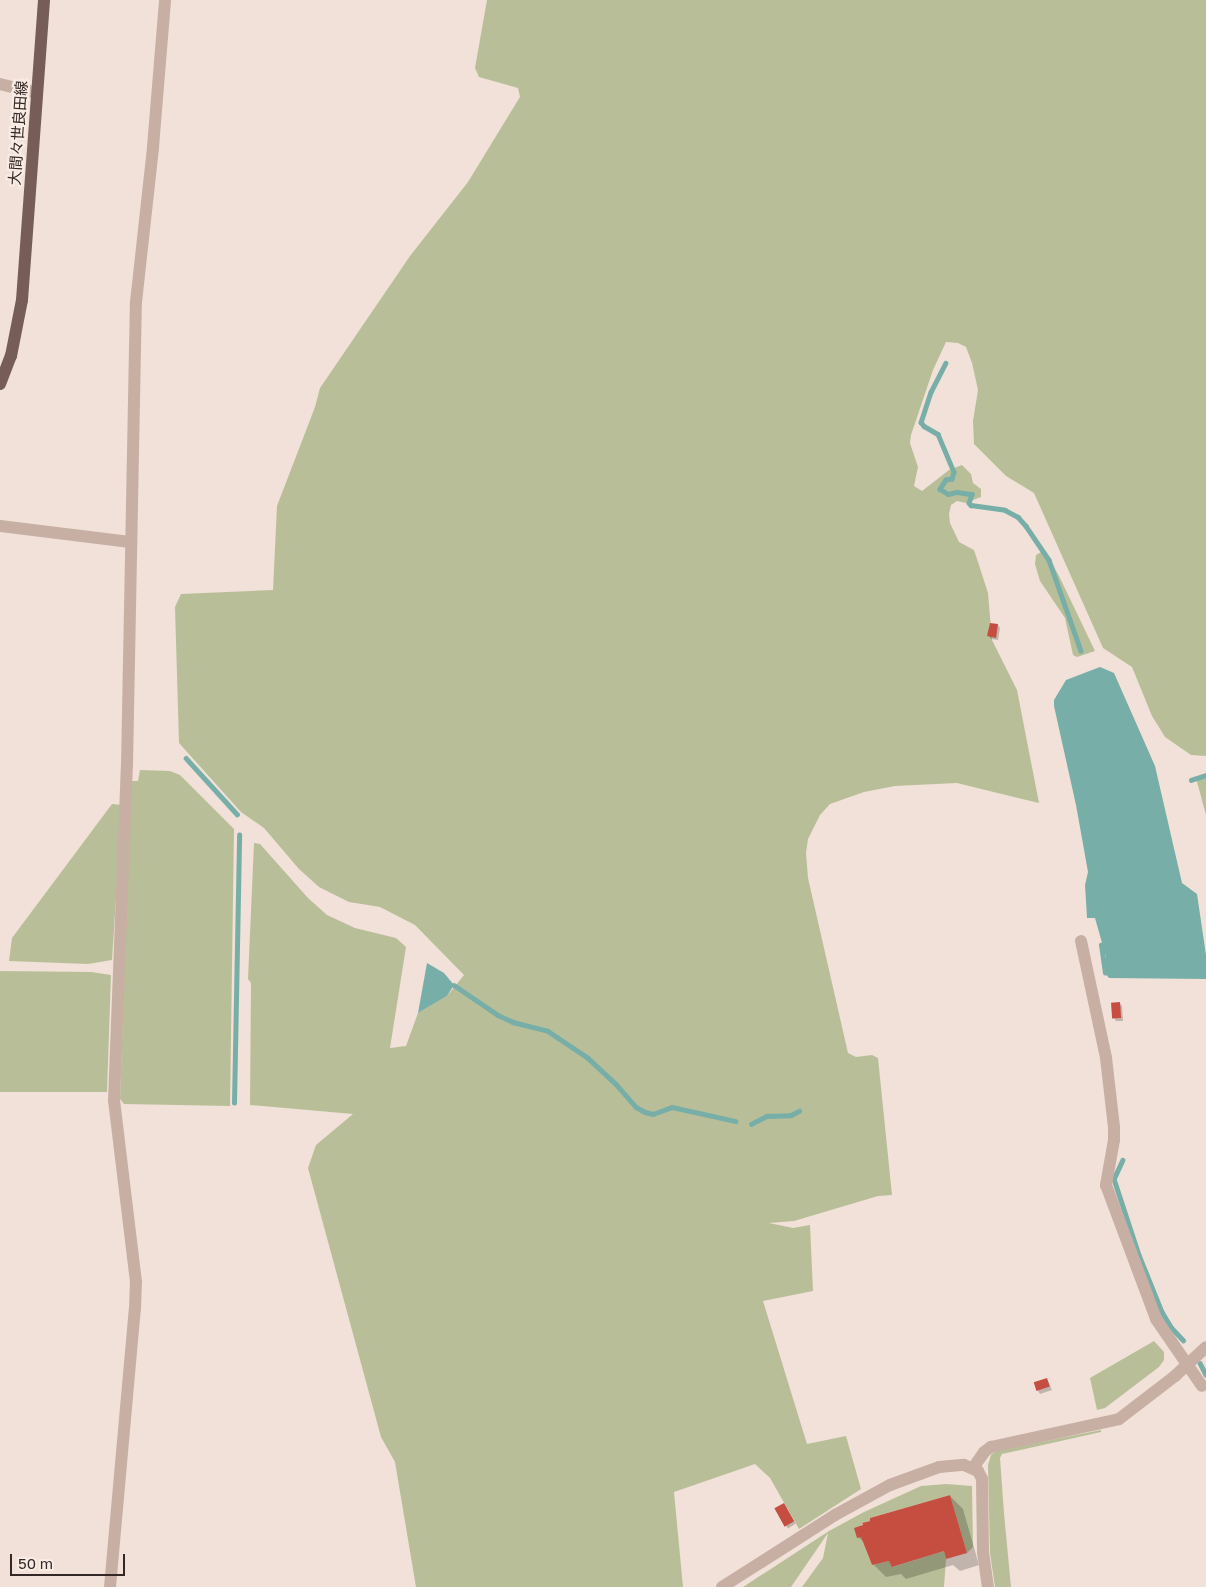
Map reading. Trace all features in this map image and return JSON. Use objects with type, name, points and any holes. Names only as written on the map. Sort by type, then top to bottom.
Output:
[{"type":"main road","name":"大間々世良田線","points":[[0,384],[10,356],[22,300],[44,0]]},
{"type":"street","points":[[110,1587],[136,1282],[114,1101],[127,765],[136,302],[153,147],[165,0]]},
{"type":"street","points":[[0,84],[37,93]]},
{"type":"street","points":[[0,526],[130,542]]},
{"type":"street","points":[[1081,941],[1106,1058],[1114,1126],[1114,1140],[1106,1185],[1156,1319],[1202,1386]]},
{"type":"street","points":[[973,1468],[984,1452],[991,1447],[1119,1419],[1188,1364],[1206,1347]]},
{"type":"street","points":[[722,1587],[835,1515],[890,1485],[939,1467],[964,1465],[978,1471],[982,1479],[983,1552],[988,1587]]},
{"type":"green space","points":[[487,0],[1206,0],[1206,756],[1191,755],[1165,737],[1152,716],[1132,667],[1103,648],[1034,493],[1006,476],[974,444],[973,421],[978,390],[972,363],[966,347],[958,343],[946,342],[933,370],[911,435],[910,443],[918,467],[914,486],[922,491],[949,470],[962,465],[971,474],[973,483],[981,489],[981,497],[966,503],[957,501],[951,505],[950,523],[959,542],[974,550],[988,593],[992,640],[1017,690],[1039,803],[957,783],[895,786],[864,792],[830,804],[820,815],[808,839],[806,853],[808,878],[848,1053],[856,1057],[872,1055],[878,1058],[892,1195],[878,1196],[794,1221],[769,1223],[793,1228],[810,1225],[813,1291],[763,1301],[807,1444],[846,1436],[861,1489],[799,1529],[770,1478],[755,1464],[674,1492],[683,1587],[416,1587],[395,1462],[381,1437],[308,1168],[316,1145],[353,1114],[250,1105],[251,983],[248,979],[254,843],[260,844],[308,898],[327,915],[355,928],[396,938],[406,947],[390,1048],[406,1046],[418,1013],[447,996],[464,975],[415,925],[380,907],[349,902],[319,887],[299,869],[264,828],[241,812],[179,743],[175,607],[181,594],[273,590],[277,506],[315,407],[320,388],[410,256],[468,182],[520,97],[518,88],[479,77],[475,68]]},
{"type":"green space","points":[[1045,550],[1095,651],[1077,657],[1073,655],[1065,618],[1040,581],[1035,564],[1036,555]]},
{"type":"green space","points":[[140,770],[170,771],[180,775],[234,829],[230,1106],[124,1104],[120,1099],[131,781],[138,781]]},
{"type":"green space","points":[[1206,775],[1206,815],[1196,778]]},
{"type":"green space","points":[[112,804],[122,805],[112,960],[88,964],[9,961],[12,938]]},
{"type":"green space","points":[[0,971],[91,972],[111,975],[107,1092],[0,1092]]},
{"type":"green space","points":[[1154,1341],[1164,1352],[1164,1360],[1159,1367],[1105,1408],[1097,1410],[1090,1378]]},
{"type":"green space","points":[[1101,1430],[1101,1432],[1002,1454],[1000,1458],[1011,1587],[995,1587],[990,1553],[988,1465],[991,1455],[996,1451]]},
{"type":"green space","points":[[946,1484],[972,1486],[973,1547],[967,1553],[950,1495],[870,1518],[870,1521],[862,1523],[861,1537],[872,1565],[889,1561],[893,1567],[944,1551],[946,1559],[944,1587],[802,1587],[823,1558],[828,1533],[791,1587],[743,1587],[829,1531],[864,1512],[921,1486]]},
{"type":"water","points":[[1100,667],[1114,673],[1155,766],[1182,883],[1197,894],[1206,955],[1206,979],[1109,978],[1105,973],[1104,958],[1106,957],[1095,918],[1087,918],[1085,885],[1088,872],[1076,805],[1054,706],[1054,700],[1066,680]]},
{"type":"water","points":[[427,963],[444,973],[454,985],[447,996],[418,1013]]},
{"type":"building","points":[[990,623],[998,624],[996,638],[987,636]]},
{"type":"building","points":[[1120,1002],[1121,1018],[1112,1019],[1111,1003]]},
{"type":"building","points":[[1047,1378],[1050,1387],[1036,1391],[1034,1382]]},
{"type":"building","points":[[950,1495],[967,1553],[946,1559],[944,1551],[892,1567],[889,1561],[872,1565],[861,1537],[857,1538],[854,1528],[870,1521],[870,1518]]},
{"type":"building","points":[[784,1503],[794,1521],[785,1527],[774,1508]]},
{"type":"waterway","points":[[946,363],[931,392],[921,422],[924,426],[938,434],[954,472],[952,479],[946,480],[940,489],[948,494],[957,492],[972,494],[969,503],[971,505],[1005,510],[1018,517],[1026,526],[1049,560],[1081,651]]},
{"type":"waterway","points":[[186,758],[237,814]]},
{"type":"waterway","points":[[1191,780],[1206,775]]},
{"type":"waterway","points":[[234,1103],[239,835]]},
{"type":"waterway","points":[[1105,973],[1101,945],[1106,943]]},
{"type":"waterway","points":[[454,985],[498,1015],[513,1022],[548,1031],[588,1058],[616,1084],[636,1107],[645,1112],[653,1114],[672,1107],[735,1121]]},
{"type":"waterway","points":[[751,1124],[767,1116],[791,1115],[799,1111]]},
{"type":"waterway","points":[[1123,1160],[1114,1179],[1139,1255],[1162,1312],[1171,1327],[1183,1340]]},
{"type":"waterway","points":[[1200,1363],[1206,1375]]}]
